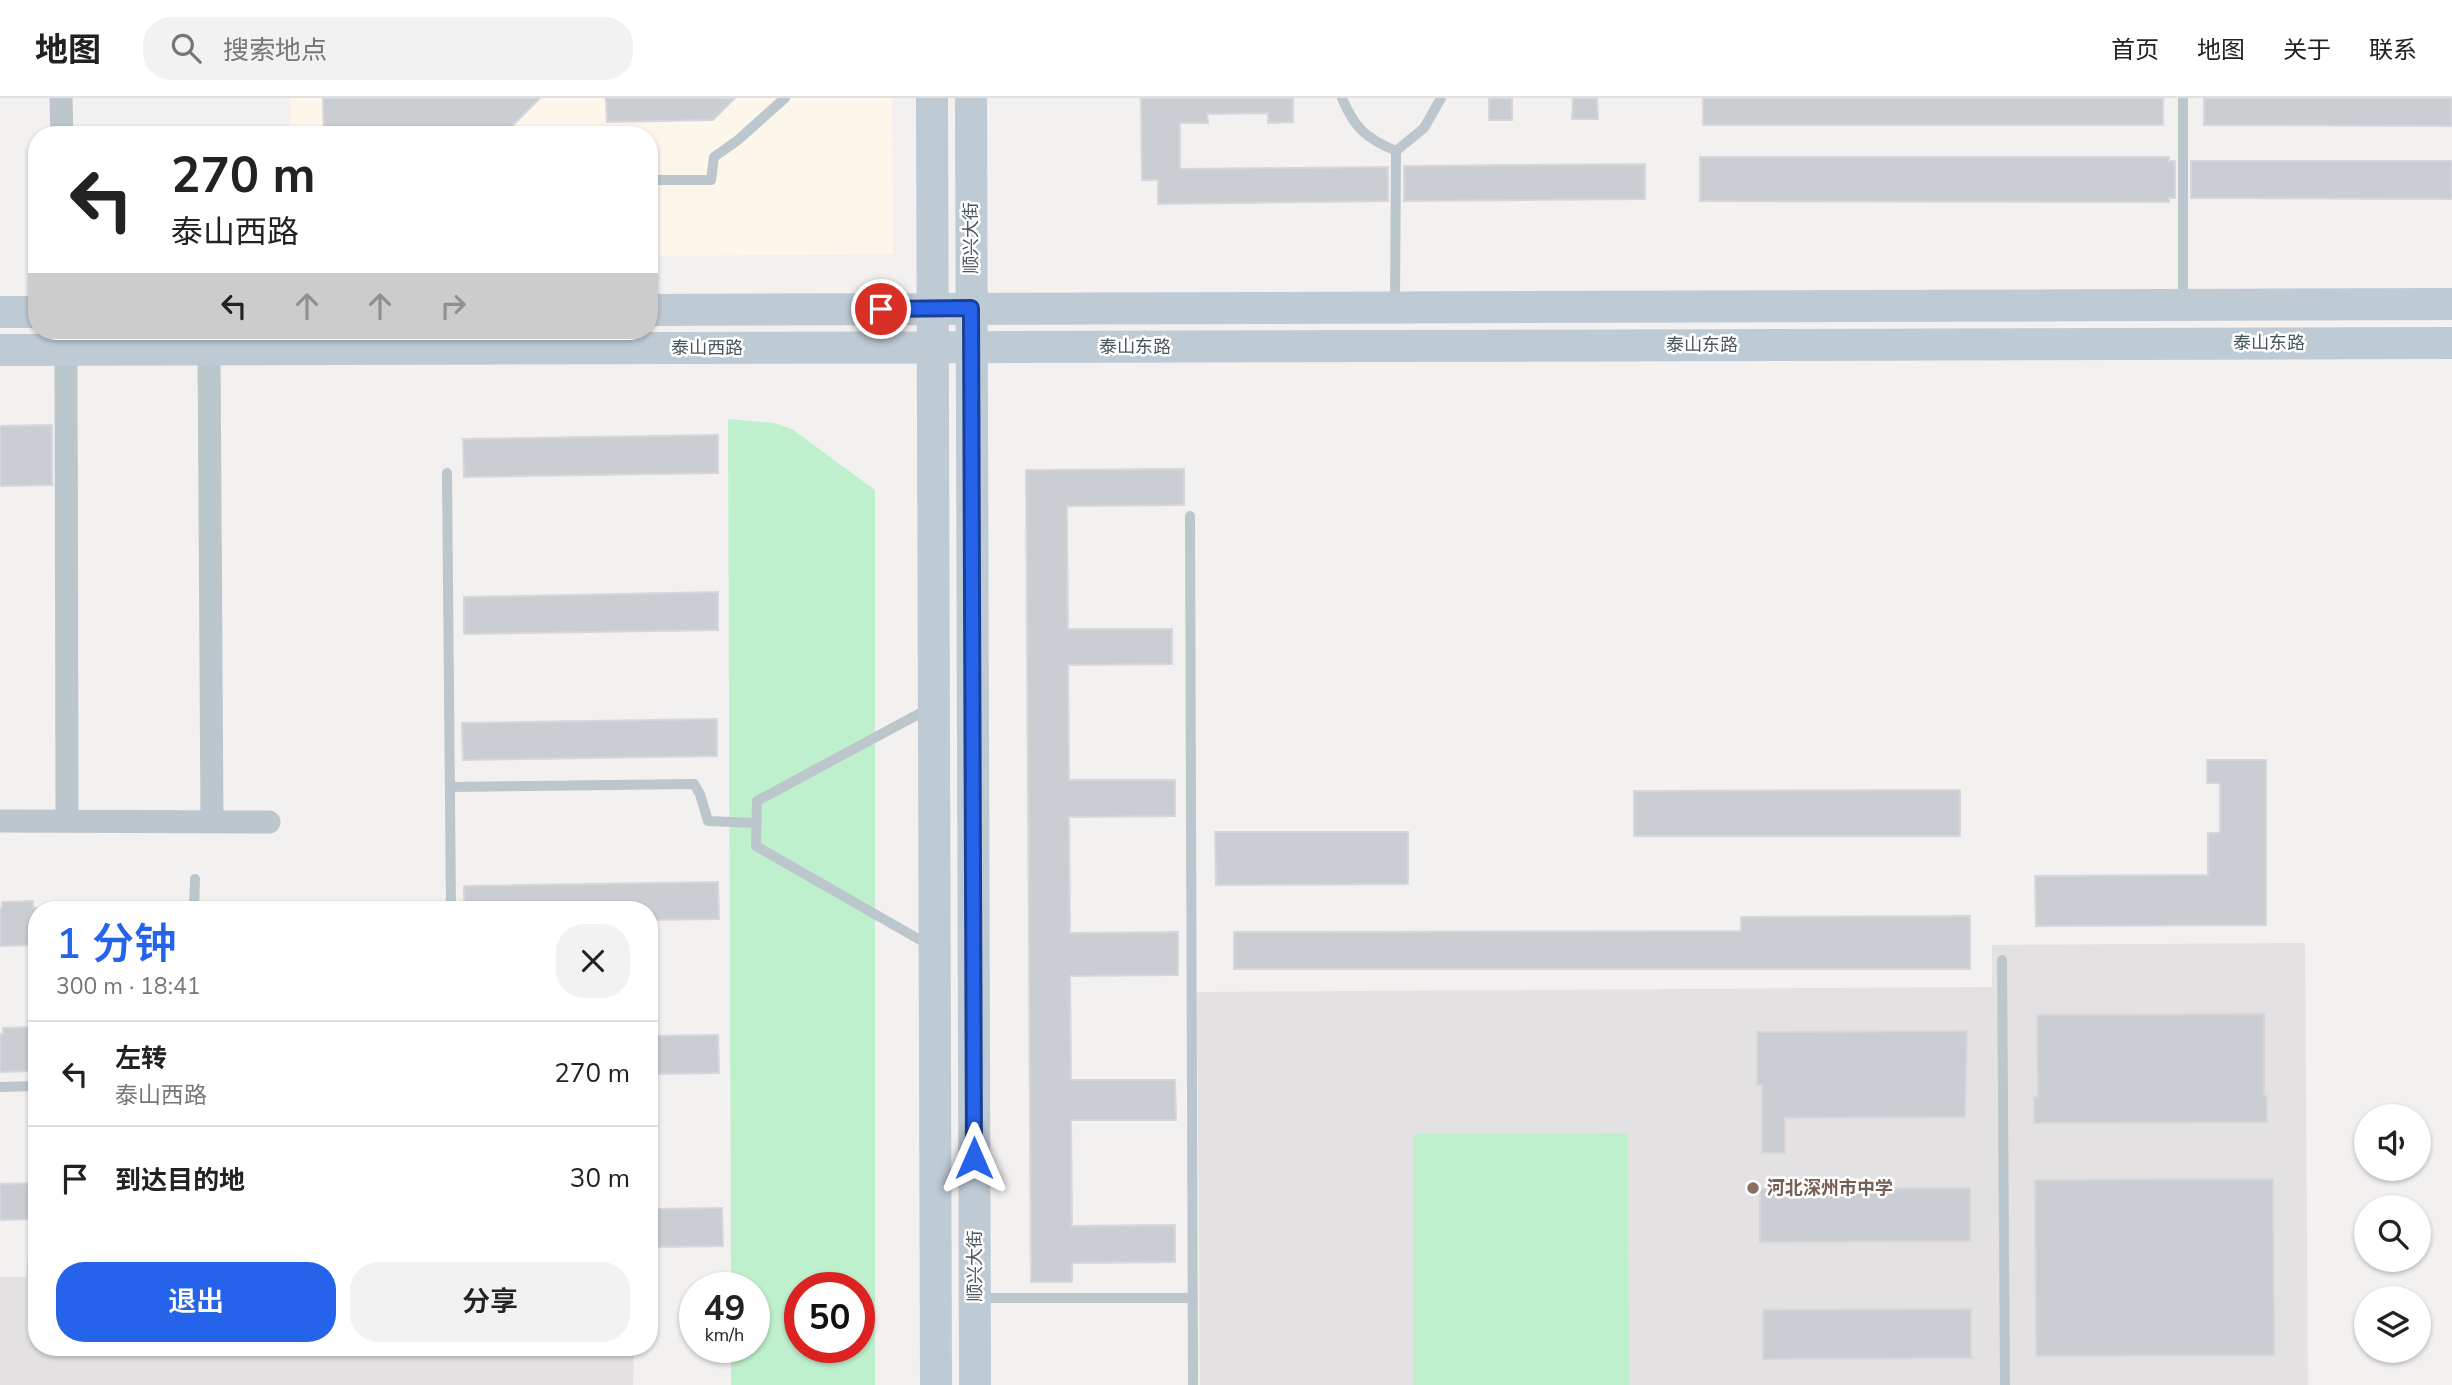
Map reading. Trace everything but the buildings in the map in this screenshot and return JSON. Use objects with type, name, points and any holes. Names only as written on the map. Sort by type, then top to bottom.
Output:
[{"type":"main road","name":"顺兴大街","points":[[932,98],[952,308]]},
{"type":"main road","name":"顺兴大街","points":[[971,98],[952,308],[952,347],[975,1385]]},
{"type":"main road","points":[[658,310],[2452,304]]},
{"type":"main road","points":[[0,312],[28,312]]},
{"type":"main road","name":"泰山东路","points":[[952,347],[2452,343]]},
{"type":"main road","name":"顺兴大街","points":[[936,1385],[934,706],[952,347]]},
{"type":"main road","name":"泰山西路","points":[[0,351],[952,347]]},
{"type":"street","points":[[61,98],[62,126]]},
{"type":"street","points":[[66,350],[67,821]]},
{"type":"street","points":[[209,350],[212,821]]},
{"type":"street","points":[[0,821],[269,822]]},
{"type":"lane","points":[[658,180],[711,180],[714,157],[785,98]]},
{"type":"lane","points":[[1342,98],[1359,129],[1371,140],[1396,151]]},
{"type":"lane","points":[[1396,151],[1424,128],[1441,98]]},
{"type":"lane","points":[[2183,98],[2183,304]]},
{"type":"lane","points":[[1395,307],[1396,151]]},
{"type":"lane","points":[[447,473],[451,901]]},
{"type":"lane","points":[[1190,516],[1193,1385]]},
{"type":"lane","points":[[934,706],[757,801],[756,846],[935,948]]},
{"type":"lane","points":[[450,787],[694,784],[708,821],[757,823]]},
{"type":"lane","points":[[194,901],[195,878]]},
{"type":"lane","points":[[2002,960],[2005,1385]]},
{"type":"lane","points":[[0,1087],[28,1086]]},
{"type":"lane","points":[[975,1298],[1193,1298]]},
{"type":"shaded area","points":[[290,98],[892,98],[893,254],[658,256],[658,126],[291,126]]},
{"type":"shaded area","name":"河北深州市中学","points":[[2305,943],[2308,1385],[1200,1385],[1197,992],[1992,987],[1992,945]]},
{"type":"shaded area","points":[[28,1250],[28,1356],[634,1356],[633,1385],[0,1385],[0,1277],[26,1277]]},
{"type":"green space","points":[[728,419],[774,423],[792,429],[875,490],[875,1272],[784,1272],[784,1363],[875,1363],[875,1385],[731,1385],[731,1363],[770,1363],[770,1272],[731,1272]]},
{"type":"green space","points":[[1628,1133],[1629,1385],[1413,1385],[1413,1134]]},
{"type":"place","name":"河北深州市中学","points":[[1753,1188]]},
{"type":"route","points":[[881,309],[971,308],[974,1158]]}]
